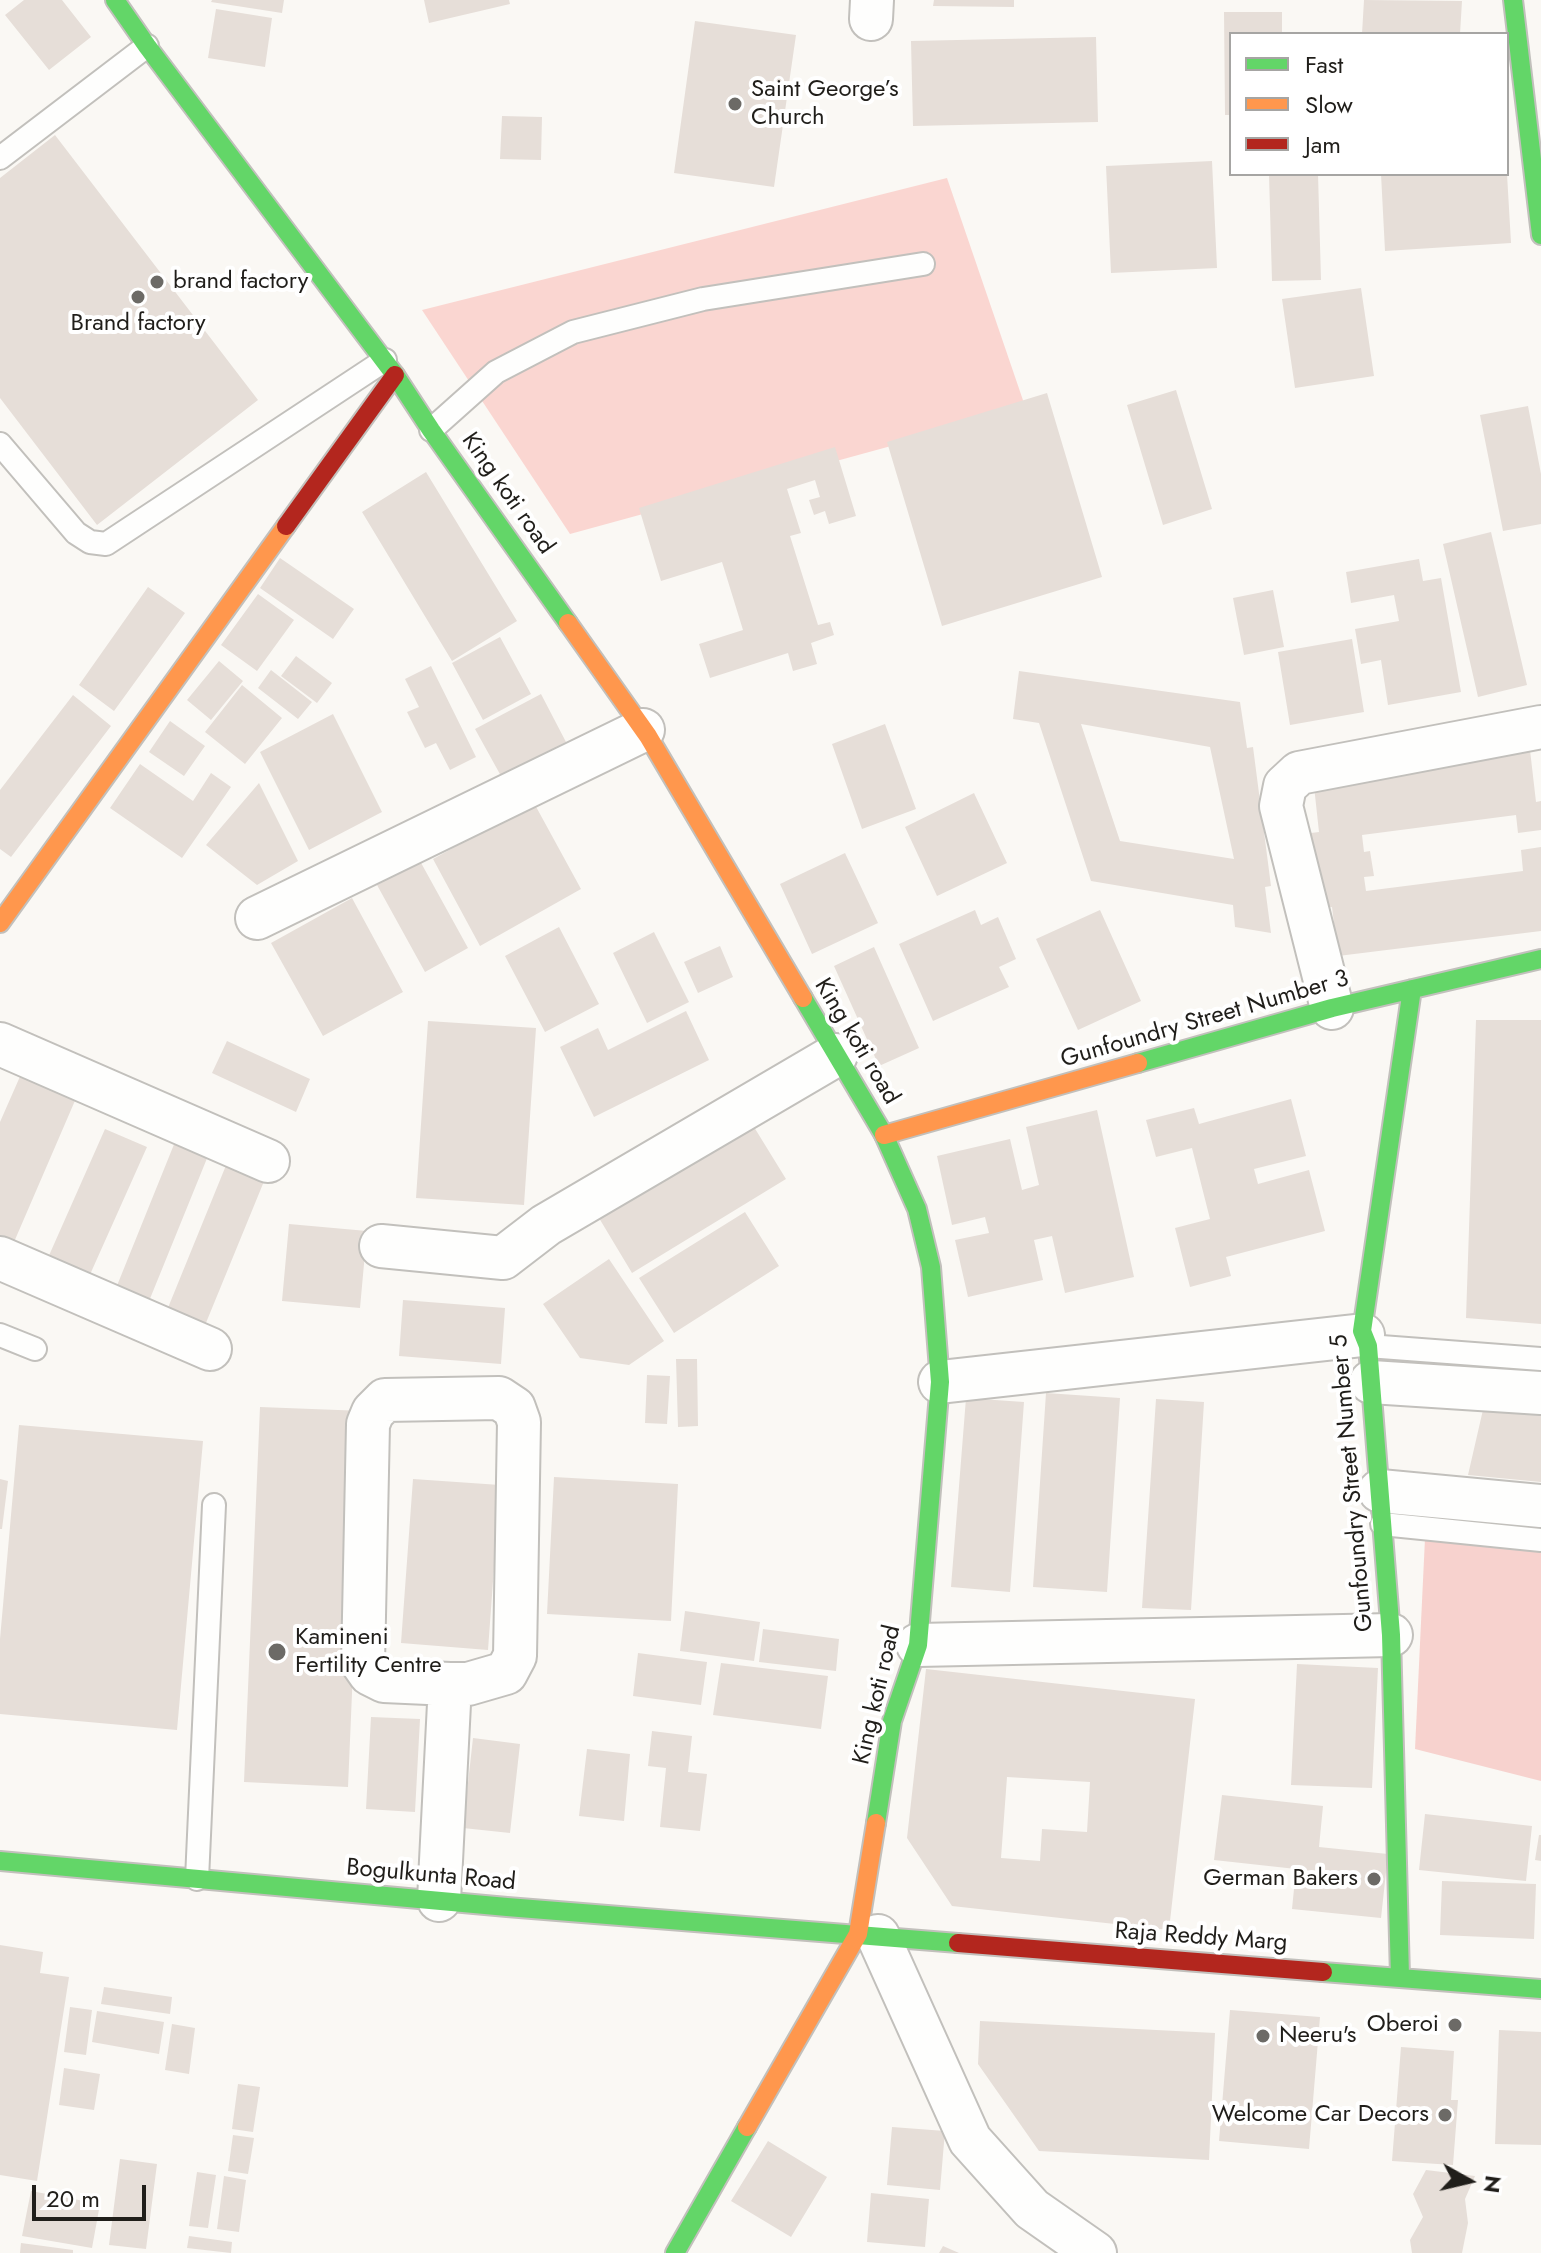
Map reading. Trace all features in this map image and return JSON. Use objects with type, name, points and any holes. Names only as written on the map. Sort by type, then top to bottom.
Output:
[{"type":"street","name":"King koti road","points":[[115,0],[390,367],[643,730],[884,1135],[917,1209],[931,1267],[940,1382],[918,1645],[892,1721],[868,1935],[675,2253]]},
{"type":"street","points":[[1513,0],[1541,235]]},
{"type":"street","points":[[3,912],[390,367]]},
{"type":"street","points":[[1332,1008],[1281,806],[1285,786],[1299,773],[1541,727]]},
{"type":"street","points":[[257,918],[643,730]]},
{"type":"street","name":"Gunfoundry Street Number 3","points":[[884,1135],[1332,1008],[1541,959]]},
{"type":"street","name":"Gunfoundry Street Number 5","points":[[1400,1977],[1391,1635],[1367,1354],[1412,989]]},
{"type":"street","points":[[0,1044],[268,1161]]},
{"type":"street","points":[[381,1246],[503,1258],[546,1225],[836,1055]]},
{"type":"street","points":[[0,1258],[210,1349]]},
{"type":"street","points":[[940,1382],[1367,1354],[1541,1393]]},
{"type":"street","points":[[499,1398],[514,1408],[519,1422],[515,1656],[506,1673],[468,1684],[450,1684],[384,1681],[370,1674],[363,1664],[368,1424],[373,1412],[385,1400],[499,1398]]},
{"type":"street","points":[[1381,1507],[1541,1506]]},
{"type":"street","points":[[918,1645],[1391,1635]]},
{"type":"street","points":[[439,1900],[450,1684]]},
{"type":"street","name":"Bogulkunta Road","points":[[0,1861],[868,1935]]},
{"type":"street","points":[[868,1935],[970,2140],[1032,2209],[1095,2253]]},
{"type":"street","name":"Raja Reddy Marg","points":[[868,1935],[1541,1989]]},
{"type":"lane","points":[[0,158],[147,46]]},
{"type":"lane","points":[[431,430],[496,372],[573,332],[703,299],[923,264]]},
{"type":"lane","points":[[0,444],[76,533],[90,542],[106,544],[390,367]]},
{"type":"lane","points":[[0,1335],[35,1349]]},
{"type":"lane","points":[[1367,1354],[1541,1359]]},
{"type":"lane","points":[[197,1879],[214,1505]]},
{"type":"lane","points":[[1381,1507],[1541,1540]]},
{"type":"shaded area","points":[[947,178],[1026,409],[570,534],[422,310]]},
{"type":"shaded area","points":[[1428,1475],[1541,1493],[1541,1781],[1415,1749]]},
{"type":"building","points":[[24,0],[62,0],[91,37],[49,70],[5,15]]},
{"type":"building","points":[[212,0],[284,0],[282,13]]},
{"type":"building","points":[[424,0],[509,0],[510,4],[429,23]]},
{"type":"building","points":[[934,0],[1014,0],[1014,7],[933,6]]},
{"type":"building","points":[[1364,0],[1462,1],[1460,32],[1362,32]]},
{"type":"building","points":[[216,9],[272,18],[265,67],[208,58]]},
{"type":"building","points":[[1224,12],[1282,12],[1282,32],[1229,32],[1229,115],[1225,115]]},
{"type":"building","name":"Saint George’s Church","points":[[695,21],[796,35],[774,187],[674,173]]},
{"type":"building","points":[[1096,37],[1098,122],[913,126],[911,41]]},
{"type":"building","points":[[502,116],[542,117],[541,160],[500,159]]},
{"type":"building","points":[[55,135],[258,400],[97,525],[0,398],[0,178]]},
{"type":"building","points":[[1212,161],[1217,268],[1111,273],[1106,166]]},
{"type":"building","points":[[1269,176],[1318,176],[1321,280],[1272,281]]},
{"type":"building","points":[[1381,176],[1507,176],[1511,243],[1385,251]]},
{"type":"building","points":[[1361,288],[1374,376],[1295,388],[1282,299]]},
{"type":"building","points":[[1176,390],[1212,509],[1163,525],[1127,405]]},
{"type":"building","points":[[1047,393],[1102,577],[942,626],[887,442]]},
{"type":"building","points":[[1528,406],[1541,474],[1541,524],[1503,531],[1480,415]]},
{"type":"building","points":[[835,447],[856,516],[829,524],[825,511],[814,515],[809,500],[820,497],[815,480],[787,489],[801,533],[790,536],[818,625],[830,622],[834,635],[811,643],[817,664],[793,671],[788,653],[710,678],[699,644],[743,630],[722,562],[661,581],[639,508]]},
{"type":"building","points":[[426,472],[517,621],[452,661],[362,512]]},
{"type":"building","points":[[1491,532],[1527,685],[1478,697],[1443,544]]},
{"type":"building","points":[[280,558],[354,609],[333,639],[260,588]]},
{"type":"building","points":[[1419,559],[1423,581],[1441,578],[1461,692],[1388,705],[1381,660],[1361,664],[1355,629],[1399,621],[1394,595],[1351,603],[1346,572]]},
{"type":"building","points":[[148,587],[185,613],[114,711],[79,685]]},
{"type":"building","points":[[1273,590],[1284,647],[1244,655],[1233,598]]},
{"type":"building","points":[[258,594],[294,620],[257,671],[221,645]]},
{"type":"building","points":[[500,637],[531,694],[483,720],[452,663]]},
{"type":"building","points":[[1352,639],[1364,712],[1290,725],[1278,652]]},
{"type":"building","points":[[296,656],[332,683],[317,703],[281,676]]},
{"type":"building","points":[[219,661],[243,681],[211,720],[187,700]]},
{"type":"building","points":[[431,666],[476,757],[450,770],[436,743],[425,748],[407,712],[419,707],[405,679]]},
{"type":"building","points":[[271,670],[312,702],[298,719],[258,688]]},
{"type":"building","points":[[1019,671],[1240,702],[1247,748],[1253,747],[1271,886],[1265,887],[1271,933],[1235,927],[1233,905],[1091,881],[1039,723],[1013,719]],"holes":[[[1081,724],[1210,747],[1234,859],[1120,841]]]},
{"type":"building","points":[[242,685],[282,718],[245,764],[205,732]]},
{"type":"building","points":[[541,694],[566,742],[501,776],[475,729]]},
{"type":"building","points":[[73,695],[111,726],[11,857],[0,849],[0,790]]},
{"type":"building","points":[[333,714],[382,812],[309,850],[260,752]]},
{"type":"building","points":[[170,721],[205,746],[184,776],[149,752]]},
{"type":"building","points":[[885,724],[916,809],[862,829],[832,744]]},
{"type":"building","points":[[1530,750],[1536,802],[1541,801],[1541,830],[1518,833],[1516,815],[1362,835],[1364,852],[1370,851],[1374,876],[1364,877],[1366,891],[1523,871],[1521,850],[1541,847],[1541,931],[1338,956],[1332,907],[1312,910],[1303,834],[1319,832],[1313,777]]},
{"type":"building","points":[[140,764],[193,801],[211,773],[231,787],[182,858],[110,808]]},
{"type":"building","points":[[259,783],[298,861],[257,885],[206,845]]},
{"type":"building","points":[[974,793],[1007,863],[937,896],[905,827]]},
{"type":"building","points":[[534,803],[581,889],[480,946],[433,859]]},
{"type":"building","points":[[845,853],[878,923],[812,954],[780,884]]},
{"type":"building","points":[[420,861],[468,948],[425,972],[377,885]]},
{"type":"building","points":[[352,898],[403,992],[323,1036],[271,943]]},
{"type":"building","points":[[975,910],[981,925],[998,917],[1016,959],[999,967],[1009,987],[933,1021],[899,944]]},
{"type":"building","points":[[1100,910],[1141,1001],[1078,1030],[1036,939]]},
{"type":"building","points":[[559,927],[599,1004],[545,1032],[505,956]]},
{"type":"building","points":[[654,932],[689,1002],[647,1023],[613,953]]},
{"type":"building","points":[[720,946],[733,977],[698,993],[684,962]]},
{"type":"building","points":[[874,947],[919,1048],[879,1066],[834,966]]},
{"type":"building","points":[[686,1011],[709,1060],[594,1117],[560,1047],[598,1028],[608,1050]]},
{"type":"building","points":[[1476,1020],[1541,1020],[1541,1324],[1466,1318]]},
{"type":"building","points":[[428,1021],[536,1028],[524,1205],[416,1198]]},
{"type":"building","points":[[227,1041],[310,1079],[296,1112],[212,1073]]},
{"type":"building","points":[[22,1072],[77,1096],[11,1249],[0,1244],[0,1122]]},
{"type":"building","points":[[1291,1099],[1306,1156],[1254,1169],[1258,1184],[1309,1170],[1325,1231],[1226,1257],[1231,1276],[1190,1287],[1175,1228],[1210,1219],[1192,1148],[1156,1157],[1146,1120],[1194,1108],[1199,1124]]},
{"type":"building","points":[[1097,1110],[1134,1277],[1065,1293],[1052,1236],[1034,1240],[1043,1280],[968,1297],[955,1240],[989,1233],[985,1217],[952,1225],[937,1156],[1010,1139],[1022,1190],[1039,1185],[1026,1127]]},
{"type":"building","points":[[746,1114],[786,1179],[632,1273],[593,1208]]},
{"type":"building","points":[[105,1129],[147,1147],[88,1279],[47,1260]]},
{"type":"building","points":[[179,1132],[212,1146],[145,1311],[112,1298]]},
{"type":"building","points":[[229,1158],[267,1174],[201,1335],[163,1320]]},
{"type":"building","points":[[745,1212],[779,1266],[674,1333],[639,1278]]},
{"type":"building","points":[[289,1224],[367,1231],[360,1308],[282,1301]]},
{"type":"building","points":[[609,1259],[664,1341],[629,1365],[580,1358],[543,1304]]},
{"type":"building","points":[[403,1300],[505,1308],[501,1364],[399,1356]]},
{"type":"building","points":[[676,1359],[697,1359],[698,1426],[678,1427]]},
{"type":"building","points":[[647,1375],[670,1376],[667,1424],[645,1423]]},
{"type":"building","points":[[1046,1393],[1120,1398],[1107,1592],[1033,1587]]},
{"type":"building","points":[[966,1398],[1024,1402],[1010,1592],[951,1587]]},
{"type":"building","points":[[1156,1399],[1204,1402],[1191,1610],[1142,1608]]},
{"type":"building","points":[[1485,1401],[1541,1405],[1541,1482],[1468,1475]]},
{"type":"building","points":[[260,1407],[364,1411],[348,1787],[244,1782]]},
{"type":"building","points":[[19,1425],[203,1441],[177,1730],[0,1714],[0,1639]]},
{"type":"building","points":[[554,1477],[678,1484],[671,1621],[547,1614]]},
{"type":"building","points":[[0,1479],[8,1481],[2,1529],[0,1529]]},
{"type":"building","points":[[413,1479],[500,1485],[488,1650],[401,1643]]},
{"type":"building","points":[[685,1611],[760,1622],[754,1661],[680,1651]]},
{"type":"building","points":[[763,1629],[839,1639],[836,1671],[759,1662]]},
{"type":"building","points":[[638,1653],[707,1662],[701,1705],[633,1696]]},
{"type":"building","points":[[721,1663],[828,1676],[821,1729],[713,1715]]},
{"type":"building","points":[[1297,1664],[1378,1668],[1372,1788],[1291,1785]]},
{"type":"building","points":[[926,1669],[1195,1699],[1169,1930],[952,1906],[907,1838]],"holes":[[[1007,1777],[1090,1782],[1087,1832],[1042,1829],[1040,1861],[1001,1858]]]},
{"type":"building","points":[[371,1717],[420,1719],[415,1812],[366,1809]]},
{"type":"building","points":[[652,1731],[692,1736],[688,1772],[707,1774],[700,1831],[660,1827],[666,1768],[648,1766]]},
{"type":"building","points":[[473,1738],[520,1744],[510,1833],[463,1828]]},
{"type":"building","points":[[587,1749],[630,1754],[624,1821],[579,1816]]},
{"type":"building","points":[[1222,1795],[1323,1806],[1319,1847],[1388,1854],[1381,1918],[1292,1909],[1296,1869],[1214,1860]]},
{"type":"building","points":[[1425,1814],[1532,1826],[1526,1881],[1419,1870]]},
{"type":"building","points":[[1541,1835],[1541,1861],[1535,1860]]},
{"type":"building","points":[[1442,1881],[1536,1884],[1534,1939],[1440,1935]]},
{"type":"building","points":[[0,1945],[43,1952],[40,1973],[69,1977],[37,2181],[0,2175]]},
{"type":"building","points":[[104,1987],[172,1997],[170,2014],[101,2004]]},
{"type":"building","points":[[70,2007],[92,2010],[86,2055],[64,2052]]},
{"type":"building","points":[[1230,2010],[1320,2017],[1309,2149],[1219,2141]]},
{"type":"building","points":[[97,2011],[164,2022],[159,2054],[92,2042]]},
{"type":"building","points":[[980,2021],[1215,2033],[1209,2160],[1039,2151],[978,2064]]},
{"type":"building","points":[[172,2024],[195,2028],[189,2074],[165,2070]]},
{"type":"building","points":[[1499,2030],[1541,2032],[1541,2145],[1495,2144]]},
{"type":"building","points":[[1401,2047],[1454,2051],[1451,2100],[1458,2100],[1453,2165],[1392,2161]]},
{"type":"building","points":[[64,2068],[100,2074],[94,2110],[59,2105]]},
{"type":"building","points":[[238,2084],[260,2087],[253,2132],[232,2129]]},
{"type":"building","points":[[892,2127],[945,2131],[940,2190],[887,2185]]},
{"type":"building","points":[[233,2135],[254,2138],[248,2174],[228,2171]]},
{"type":"building","points":[[768,2141],[827,2177],[791,2237],[731,2201]]},
{"type":"building","points":[[120,2159],[157,2164],[146,2249],[109,2245]]},
{"type":"building","points":[[1426,2170],[1475,2176],[1465,2199],[1468,2223],[1462,2253],[1412,2253],[1410,2240],[1423,2217],[1413,2194]]},
{"type":"building","points":[[197,2172],[216,2175],[208,2228],[189,2226]]},
{"type":"building","points":[[224,2176],[246,2180],[239,2232],[217,2229]]},
{"type":"building","points":[[31,2191],[100,2204],[92,2248],[22,2236]]},
{"type":"building","points":[[871,2193],[929,2199],[925,2247],[867,2242]]},
{"type":"building","points":[[189,2236],[232,2242],[231,2253],[187,2248]]},
{"type":"building","points":[[21,2243],[73,2250],[73,2253],[20,2253]]},
{"type":"building","points":[[943,2246],[959,2253],[939,2253]]},
{"type":"traffic: fast","points":[[115,0],[395,375],[568,623]]},
{"type":"traffic: fast","points":[[1513,0],[1541,235]]},
{"type":"traffic: fast","points":[[1138,1063],[1332,1008],[1541,959]]},
{"type":"traffic: fast","points":[[1400,1977],[1391,1635],[1368,1346],[1362,1331],[1412,989]]},
{"type":"traffic: fast","points":[[803,998],[884,1135],[917,1209],[931,1267],[940,1382],[918,1645],[892,1721],[876,1823]]},
{"type":"traffic: fast","points":[[0,1861],[507,1907],[958,1943]]},
{"type":"traffic: fast","points":[[1323,1972],[1541,1989]]},
{"type":"traffic: fast","points":[[675,2253],[747,2127]]},
{"type":"traffic: slow","points":[[0,923],[286,526]]},
{"type":"traffic: slow","points":[[568,623],[648,736],[803,998]]},
{"type":"traffic: slow","points":[[884,1135],[1138,1063]]},
{"type":"traffic: slow","points":[[747,2127],[858,1934],[876,1823]]},
{"type":"traffic: jam","points":[[286,526],[395,375]]},
{"type":"traffic: jam","points":[[958,1943],[1323,1972]]},
{"type":"place","name":"Saint George’s Church","points":[[735,104]]},
{"type":"place","name":"brand factory","points":[[157,282]]},
{"type":"place","name":"Brand factory","points":[[138,297]]},
{"type":"place","name":"Kamineni Fertility Centre","points":[[277,1652]]},
{"type":"place","name":"German Bakers","points":[[1374,1879]]},
{"type":"place","name":"Oberoi","points":[[1455,2025]]},
{"type":"place","name":"Neeru's","points":[[1263,2036]]},
{"type":"place","name":"Welcome Car Decors","points":[[1445,2115]]}]
